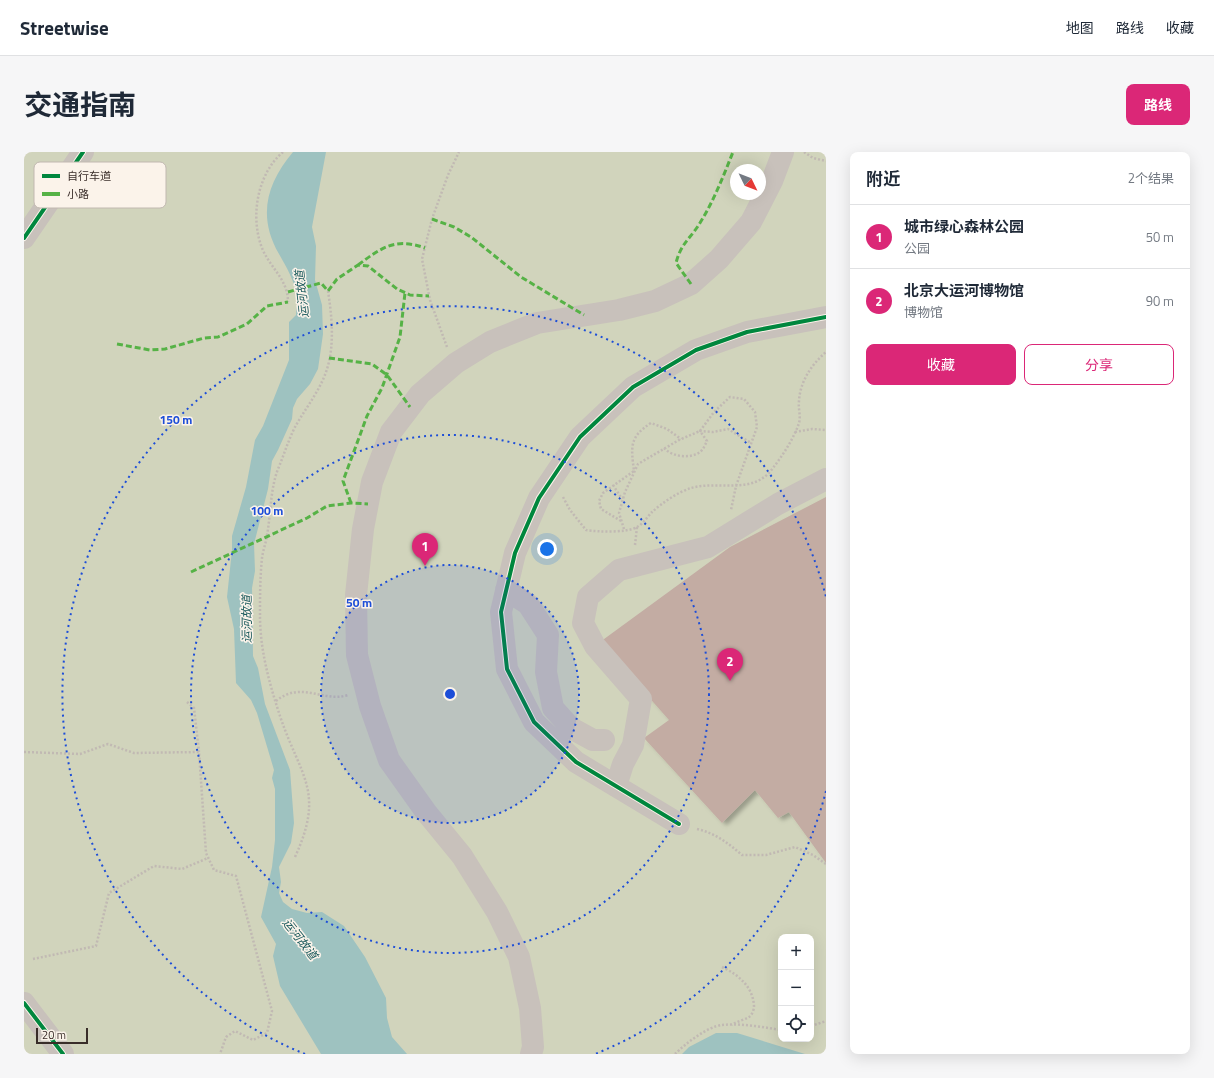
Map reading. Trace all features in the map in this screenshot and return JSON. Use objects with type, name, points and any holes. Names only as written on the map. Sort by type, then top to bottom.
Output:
[{"type":"street","points":[[76,162],[83,152]]},
{"type":"street","points":[[532,1054],[533,1047],[530,1008],[519,958],[497,912],[462,856],[426,812],[389,760],[370,706],[357,655],[356,595],[363,529],[372,482],[391,432],[420,394],[456,363],[490,342],[537,323],[619,310],[655,301],[691,284],[719,259],[751,222],[772,181],[783,152]]},
{"type":"street","points":[[24,238],[45,208]]},
{"type":"street","points":[[679,824],[576,762],[534,722],[507,669],[501,612],[515,552],[539,498],[580,438],[633,386],[703,348],[747,332],[826,317]]},
{"type":"street","points":[[616,786],[623,764],[633,744],[641,699],[595,646],[583,623],[588,597],[619,570],[708,547],[778,504],[826,478]]},
{"type":"street","points":[[506,590],[528,604],[548,636],[546,672],[553,708],[571,728],[593,740],[604,740]]},
{"type":"street","points":[[24,1003],[63,1054]]},
{"type":"path","points":[[283,152],[269,168],[259,190],[257,200],[258,228],[262,248],[285,282],[288,292],[288,302]]},
{"type":"path","points":[[456,363],[444,340],[430,300],[422,259],[432,219],[448,175],[459,152]]},
{"type":"path","points":[[804,152],[813,158],[826,161]]},
{"type":"path","points":[[295,857],[306,829],[310,808],[307,783],[281,719],[276,701],[270,690],[260,618],[262,557],[268,535],[277,471],[285,455],[288,441],[326,372],[329,358],[332,315],[328,291]]},
{"type":"path","points":[[553,478],[570,510],[586,530],[603,532],[637,527],[654,510],[691,488],[708,486],[736,486],[757,483],[772,470],[794,432],[799,422],[799,401],[803,380],[818,359],[826,352]]},
{"type":"path","points":[[700,431],[714,412],[730,397],[744,399],[755,412],[757,427],[736,486],[731,514]]},
{"type":"path","points":[[634,471],[632,447],[638,431],[651,423],[666,429],[681,439]]},
{"type":"path","points":[[624,530],[619,513],[638,464],[664,448],[700,431],[712,432],[728,429],[751,443]]},
{"type":"path","points":[[794,432],[812,429],[826,430]]},
{"type":"path","points":[[664,448],[667,451],[677,455],[692,456],[701,452],[707,441],[700,431]]},
{"type":"path","points":[[621,521],[601,509],[599,501],[602,494],[634,471]]},
{"type":"path","points":[[613,486],[623,500]]},
{"type":"path","points":[[635,545],[637,527]]},
{"type":"path","points":[[276,701],[290,692],[301,691],[339,698],[366,689]]},
{"type":"path","points":[[187,702],[194,708],[206,854],[214,870],[236,876],[272,1011],[267,1033],[252,1040],[235,1031],[226,1037],[220,1054]]},
{"type":"path","points":[[24,752],[80,754],[108,744],[134,753],[198,752]]},
{"type":"path","points":[[679,824],[709,832],[729,844],[742,855],[766,854],[795,847],[813,855],[826,864]]},
{"type":"path","points":[[33,959],[96,946],[109,893],[154,866],[182,869],[208,858]]},
{"type":"path","points":[[722,967],[734,973],[746,985],[753,996],[754,1010],[749,1017],[738,1020],[732,1025]]},
{"type":"path","points":[[814,1025],[826,1021]]},
{"type":"path","points":[[675,1054],[688,1041],[721,1024],[757,1026],[778,1030]]},
{"type":"green space","points":[[24,152],[826,152],[826,1054],[24,1054]]},
{"type":"water","name":"运河故道","points":[[293,152],[326,152],[312,227],[316,246],[315,280],[322,305],[323,334],[318,369],[310,384],[297,399],[293,408],[292,419],[272,461],[268,489],[254,544],[255,571],[252,588],[253,656],[258,668],[265,704],[290,770],[294,823],[291,843],[279,867],[281,882],[279,893],[283,902],[292,909],[307,913],[322,912],[344,926],[365,957],[386,998],[387,1018],[392,1037],[407,1054],[321,1054],[280,986],[273,956],[276,944],[261,917],[272,867],[275,840],[275,789],[272,778],[274,770],[257,713],[251,700],[236,683],[234,629],[227,597],[232,536],[246,487],[255,440],[263,426],[289,360],[289,322],[296,315],[296,291],[290,274],[272,240],[268,226],[267,213],[271,188],[284,164]]},
{"type":"water","points":[[716,1033],[737,1033],[805,1054],[682,1054],[689,1047]]},
{"type":"building","points":[[826,497],[826,863],[789,812],[778,818],[755,790],[722,823],[644,738],[669,720],[600,642],[730,547]]},
{"type":"marked path","points":[[691,284],[676,263],[683,247],[698,226],[708,208],[733,152]]},
{"type":"marked path","points":[[432,219],[454,227],[471,237],[521,277],[584,315]]},
{"type":"marked path","points":[[358,265],[381,249],[389,246],[405,244],[425,248]]},
{"type":"marked path","points":[[288,292],[321,283],[328,291],[337,279],[358,265],[368,266],[397,289],[410,295],[429,296]]},
{"type":"marked path","points":[[351,503],[343,481],[367,416],[382,388],[400,337],[405,293]]},
{"type":"marked path","points":[[117,344],[150,350],[165,349],[204,338],[218,337],[247,324],[267,306],[288,302]]},
{"type":"marked path","points":[[329,358],[372,364],[387,375],[410,407]]},
{"type":"marked path","points":[[191,572],[307,518],[327,506],[351,503],[368,504]]},
{"type":"cycle path","points":[[76,162],[83,152]]},
{"type":"cycle path","points":[[24,238],[45,208]]},
{"type":"cycle path","points":[[679,824],[576,762],[534,722],[507,669],[501,612],[515,553],[539,498],[580,437],[633,387],[696,350],[747,332],[826,317]]},
{"type":"cycle path","points":[[24,1003],[63,1054]]},
{"type":"place","name":"城市绿心森林公园","points":[[425,566]]},
{"type":"place","name":"北京大运河博物馆","points":[[730,681]]}]
